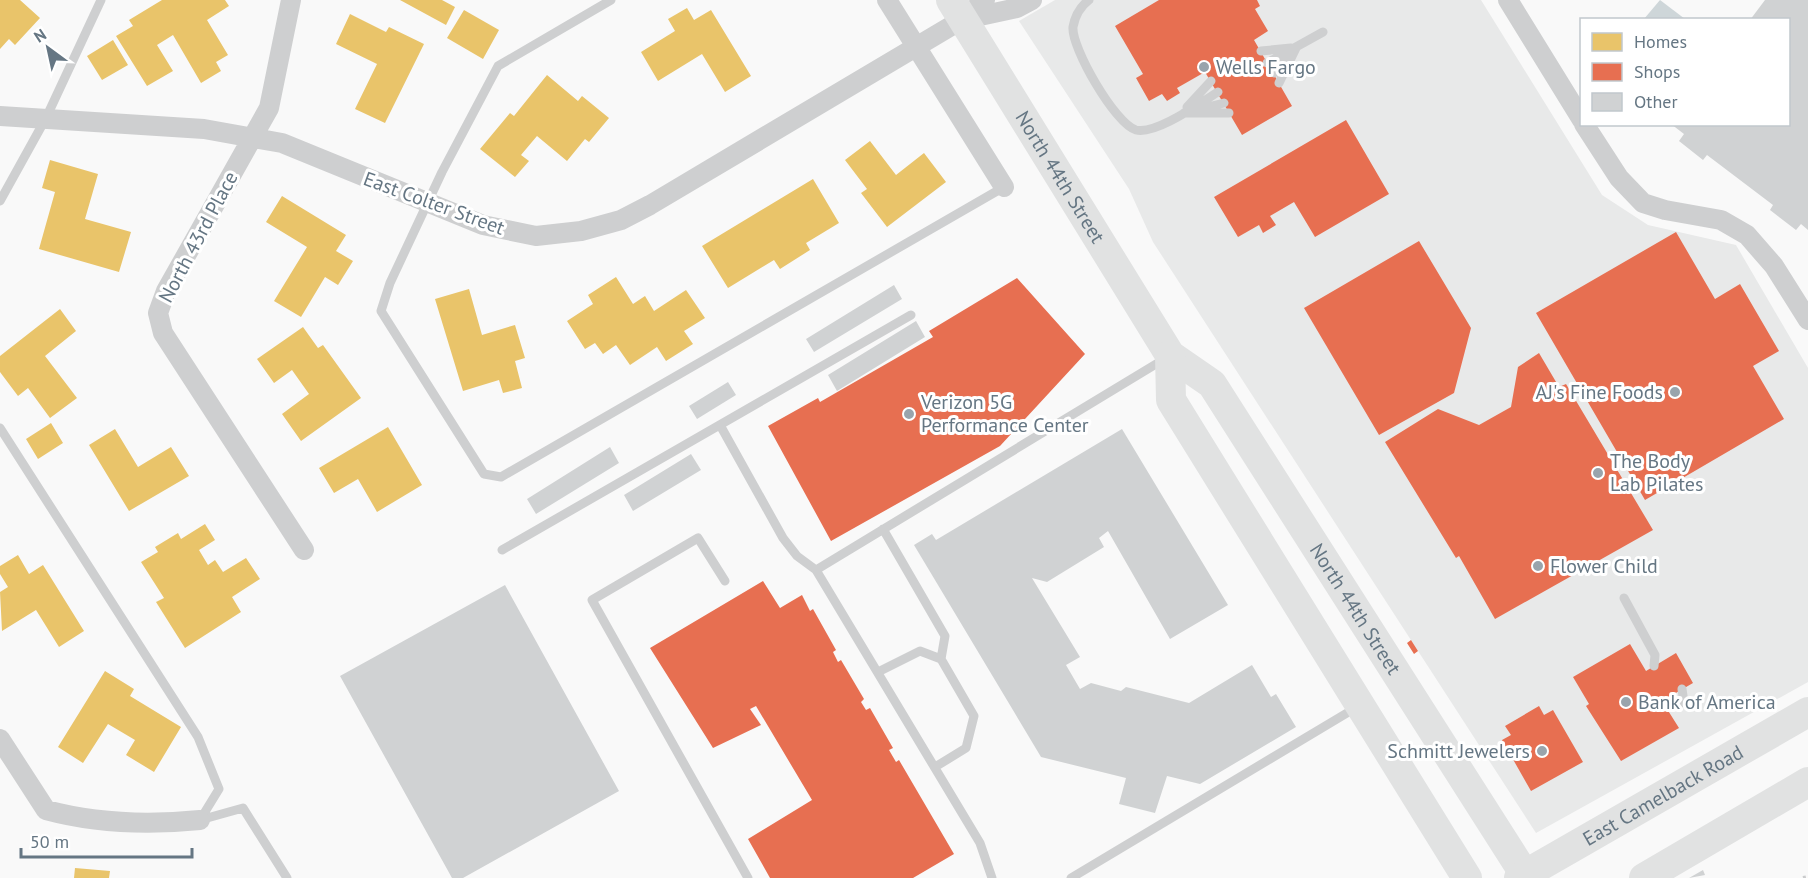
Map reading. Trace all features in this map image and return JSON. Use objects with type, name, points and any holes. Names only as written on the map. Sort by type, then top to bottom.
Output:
[{"type":"main road","name":"North 44th Street","points":[[966,6],[1170,355],[1212,384],[1524,877]]},
{"type":"main road","points":[[1170,355],[1171,400],[1467,878]]},
{"type":"main road","name":"East Camelback Road","points":[[1524,877],[1808,712]]},
{"type":"main road","points":[[1644,878],[1808,782]]},
{"type":"street","name":"North 43rd Place","points":[[291,0],[269,108],[166,291],[158,313],[164,333],[304,550]]},
{"type":"street","points":[[887,0],[1005,187]]},
{"type":"street","name":"East Colter Street","points":[[0,116],[204,129],[282,143],[483,225],[536,236],[581,231],[621,220],[650,206],[916,47],[966,6],[1017,8],[1032,0]]},
{"type":"street","points":[[1508,0],[1580,118]]},
{"type":"street","points":[[1585,126],[1619,178],[1643,202],[1665,210],[1721,220],[1747,235],[1774,266],[1808,320]]},
{"type":"street","points":[[0,740],[46,810],[68,816],[164,824],[200,820]]},
{"type":"lane","points":[[0,201],[46,118],[101,0]]},
{"type":"lane","points":[[610,0],[498,66],[428,204],[390,284],[381,311],[484,474],[501,477],[1005,187]]},
{"type":"lane","points":[[1089,0],[1081,6],[1073,26],[1074,42],[1107,103],[1135,130],[1153,129],[1218,92]]},
{"type":"lane","points":[[1267,63],[1323,32]]},
{"type":"lane","points":[[1261,51],[1296,48]]},
{"type":"lane","points":[[1274,73],[1296,48]]},
{"type":"lane","points":[[1280,83],[1296,48]]},
{"type":"lane","points":[[1182,113],[1211,81]]},
{"type":"lane","points":[[1182,113],[1224,103]]},
{"type":"lane","points":[[1182,113],[1229,113]]},
{"type":"lane","points":[[502,550],[911,315]]},
{"type":"lane","points":[[816,570],[1170,355]]},
{"type":"lane","points":[[720,425],[783,538],[796,556],[816,570],[878,672],[980,843],[992,878]]},
{"type":"lane","points":[[0,428],[198,737],[219,789],[200,820]]},
{"type":"lane","points":[[883,529],[945,636],[941,658],[975,716],[966,748],[935,767]]},
{"type":"lane","points":[[725,581],[698,538],[592,600],[748,878]]},
{"type":"lane","points":[[1624,598],[1655,655],[1654,666]]},
{"type":"lane","points":[[878,672],[920,651],[941,658]]},
{"type":"lane","points":[[1655,655],[1666,660]]},
{"type":"lane","points":[[1682,689],[1684,703]]},
{"type":"lane","points":[[1071,878],[1360,705]]},
{"type":"lane","points":[[200,820],[243,808],[287,878]]},
{"type":"path","points":[[1803,878],[1808,877]]},
{"type":"shaded area","points":[[1055,0],[1481,0],[1602,195],[1648,225],[1736,245],[1808,368],[1808,682],[1536,833],[1153,242],[1129,189],[1019,21]]},
{"type":"shaded area","points":[[1660,0],[1684,18],[1645,18]]},
{"type":"building: Homes","points":[[0,0],[20,0],[40,18],[15,45],[9,39],[0,49]]},
{"type":"building: Homes","points":[[162,0],[225,0],[229,6],[207,20],[228,55],[216,62],[221,71],[201,83],[173,35],[157,45],[173,71],[147,86],[116,36],[133,26],[129,20]]},
{"type":"building: Homes","points":[[400,0],[442,0],[455,7],[446,25]]},
{"type":"building: Homes","points":[[687,8],[694,20],[711,10],[751,76],[725,92],[702,54],[658,81],[641,52],[675,31],[668,19]]},
{"type":"building: Homes","points":[[464,10],[499,30],[483,59],[447,38]]},
{"type":"building: Homes","points":[[350,14],[386,32],[389,27],[424,44],[385,123],[355,109],[377,64],[336,44]]},
{"type":"building: Homes","points":[[113,40],[128,65],[102,80],[87,56]]},
{"type":"building: Homes","points":[[547,75],[578,101],[582,96],[609,118],[589,142],[585,139],[567,161],[537,136],[521,155],[529,161],[515,177],[480,149],[510,113],[514,116]]},
{"type":"building: Homes","points":[[870,141],[896,175],[924,153],[946,182],[887,227],[861,193],[867,189],[845,160]]},
{"type":"building: Homes","points":[[50,160],[98,174],[85,219],[131,232],[119,272],[39,249],[55,192],[42,188]]},
{"type":"building: Homes","points":[[813,179],[839,223],[806,243],[810,250],[780,269],[774,260],[728,288],[702,246]]},
{"type":"building: Homes","points":[[282,196],[346,235],[336,251],[353,261],[338,285],[325,277],[301,317],[274,301],[307,247],[266,222]]},
{"type":"building: Homes","points":[[616,277],[633,304],[645,296],[654,311],[686,290],[705,318],[684,331],[693,344],[666,361],[657,347],[630,365],[616,345],[603,354],[595,343],[585,349],[567,321],[593,304],[588,295]]},
{"type":"building: Homes","points":[[469,289],[482,335],[515,325],[525,358],[515,361],[522,388],[503,393],[499,380],[463,391],[435,299]]},
{"type":"building: Homes","points":[[60,309],[76,331],[45,356],[77,398],[50,418],[28,388],[18,396],[0,372],[0,356]]},
{"type":"building: Homes","points":[[303,327],[318,348],[323,345],[361,398],[301,441],[282,414],[309,394],[292,370],[274,383],[257,359]]},
{"type":"building: Homes","points":[[51,423],[63,443],[38,459],[26,439]]},
{"type":"building: Homes","points":[[388,427],[422,485],[377,512],[358,479],[334,493],[319,468]]},
{"type":"building: Homes","points":[[115,429],[138,467],[171,447],[189,476],[129,511],[89,445]]},
{"type":"building: Homes","points":[[205,524],[215,540],[199,550],[208,565],[215,560],[223,572],[246,558],[260,579],[232,597],[241,612],[185,648],[156,602],[164,598],[141,562],[158,552],[155,547],[178,533],[181,539]]},
{"type":"building: Homes","points":[[18,555],[29,574],[43,565],[84,631],[59,647],[36,610],[2,631],[0,592],[8,587],[0,574],[0,566]]},
{"type":"building: Homes","points":[[105,671],[134,689],[130,696],[181,727],[154,772],[126,755],[135,740],[108,724],[83,763],[58,747]]},
{"type":"building: Homes","points":[[75,868],[110,871],[109,878],[74,878]]},
{"type":"building: Shops","name":"Wells Fargo","points":[[1159,0],[1257,0],[1260,6],[1255,9],[1268,31],[1254,40],[1292,106],[1242,135],[1205,72],[1177,88],[1180,93],[1167,101],[1162,94],[1149,101],[1136,78],[1143,74],[1115,26]]},
{"type":"building: Shops","points":[[1346,120],[1389,194],[1315,237],[1294,202],[1270,216],[1276,225],[1263,233],[1259,225],[1238,237],[1214,197]]},
{"type":"building: Shops","name":"AJ's Fine Foods","points":[[1676,232],[1715,299],[1740,284],[1779,351],[1753,366],[1784,419],[1645,500],[1536,313]]},
{"type":"building: Shops","points":[[1419,241],[1471,328],[1454,393],[1379,435],[1304,308]]},
{"type":"building: Shops","name":"Verizon 5G Performance Center","points":[[1017,278],[1085,354],[1000,446],[831,541],[768,426],[818,398],[820,402],[933,337],[929,331]]},
{"type":"building: Shops","points":[[1539,353],[1559,387],[1566,384],[1653,530],[1495,619],[1459,556],[1456,558],[1385,442],[1438,409],[1479,425],[1511,407],[1518,367]]},
{"type":"building: Shops","points":[[763,581],[780,608],[802,595],[810,611],[813,609],[836,650],[833,652],[838,662],[841,660],[864,699],[861,702],[866,710],[870,708],[893,748],[889,750],[896,762],[899,760],[954,854],[913,878],[770,878],[748,839],[812,800],[756,706],[750,709],[761,725],[713,748],[650,648]]},
{"type":"building: Shops","points":[[1411,640],[1418,651],[1414,654],[1407,643]]},
{"type":"building: Shops","name":"Bank of America","points":[[1630,644],[1646,671],[1676,653],[1693,683],[1662,701],[1679,728],[1621,761],[1586,706],[1589,704],[1573,677]]},
{"type":"building: Shops","name":"Schmitt Jewelers","points":[[1539,706],[1544,715],[1553,710],[1583,762],[1531,791],[1502,740],[1511,735],[1505,726]]},
{"type":"building: Other","points":[[1765,0],[1808,0],[1808,230],[1801,224],[1796,230],[1770,210],[1773,205],[1707,155],[1703,160],[1679,141],[1684,134],[1674,126],[1790,126],[1790,18],[1752,18]]},
{"type":"building: Other","points":[[894,285],[902,299],[814,352],[806,339]]},
{"type":"building: Other","points":[[916,321],[925,337],[837,391],[828,375]]},
{"type":"building: Other","points":[[728,382],[736,395],[697,419],[689,406]]},
{"type":"building: Other","points":[[1122,429],[1228,605],[1170,639],[1108,531],[1099,538],[1104,547],[1047,582],[1032,578],[1080,657],[1066,665],[1080,689],[1091,683],[1121,691],[1126,687],[1189,703],[1252,665],[1271,697],[1276,694],[1296,727],[1200,784],[1167,776],[1155,813],[1119,804],[1126,778],[1041,757],[914,545],[932,534],[936,540]]},
{"type":"building: Other","points":[[610,447],[619,463],[536,514],[527,499]]},
{"type":"building: Other","points":[[691,454],[701,470],[633,511],[624,495]]},
{"type":"building: Other","points":[[505,585],[619,791],[463,878],[452,878],[340,676]]},
{"type":"building: Other","points":[[1703,870],[1705,875],[1689,878]]},
{"type":"place","name":"Wells Fargo","points":[[1204,67]]},
{"type":"place","name":"AJ's Fine Foods","points":[[1675,392]]},
{"type":"place","name":"Verizon 5G Performance Center","points":[[909,414]]},
{"type":"place","name":"The Body Lab Pilates","points":[[1598,473]]},
{"type":"place","name":"Flower Child","points":[[1538,566]]},
{"type":"place","name":"Bank of America","points":[[1626,702]]},
{"type":"place","name":"Schmitt Jewelers","points":[[1542,751]]}]
